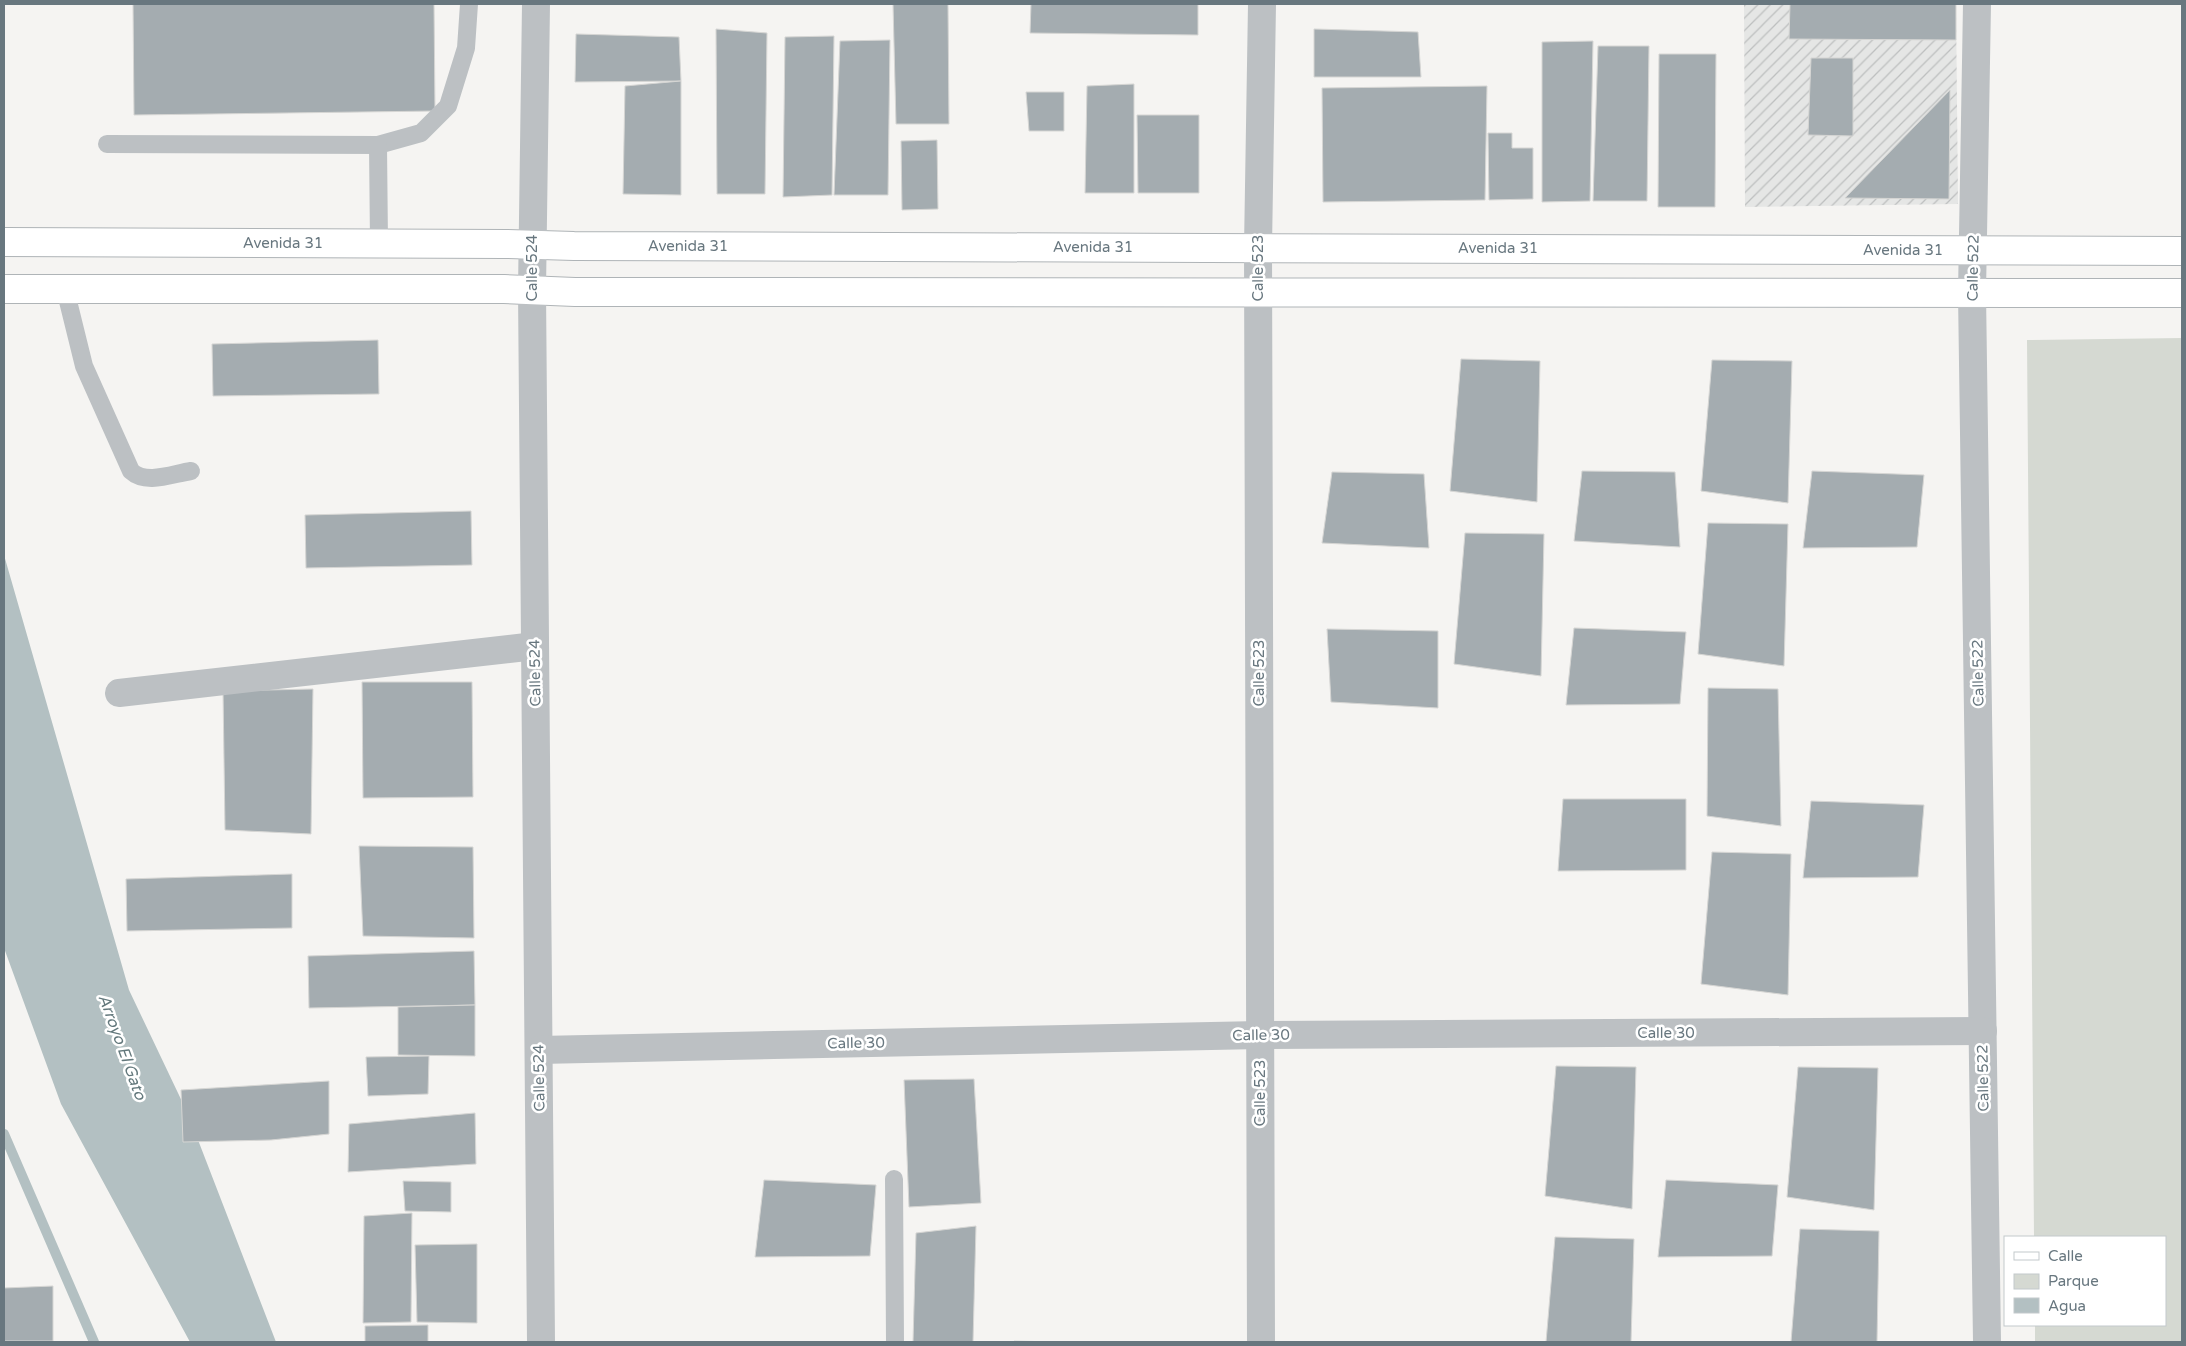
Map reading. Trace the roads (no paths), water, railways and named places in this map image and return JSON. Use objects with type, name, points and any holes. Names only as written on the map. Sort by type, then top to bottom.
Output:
[{"type":"main road","name":"Avenida 31","points":[[4,242],[532,244],[574,246],[2182,251]]},
{"type":"main road","points":[[4,289],[2182,293]]},
{"type":"street","name":"Calle 524","points":[[536,4],[532,290],[541,1342]]},
{"type":"street","name":"Calle 523","points":[[1261,1342],[1258,247],[1262,4]]},
{"type":"street","name":"Calle 522","points":[[1977,4],[1972,292],[1987,1342]]},
{"type":"street","points":[[119,693],[535,646]]},
{"type":"street","name":"Calle 30","points":[[539,1050],[1260,1035],[1983,1031]]},
{"type":"lane","points":[[107,144],[378,145],[421,133],[448,106],[466,48],[469,4]]},
{"type":"lane","points":[[378,145],[379,243]]},
{"type":"lane","points":[[65,289],[84,366],[131,471],[138,477],[149,478],[191,471]]},
{"type":"lane","points":[[894,1179],[896,1342]]},
{"type":"water","name":"Arroyo El Gato","points":[[4,555],[129,990],[188,1114],[276,1342],[190,1342],[61,1104],[4,948]]},
{"type":"waterway","points":[[4,1134],[94,1342]]}]
